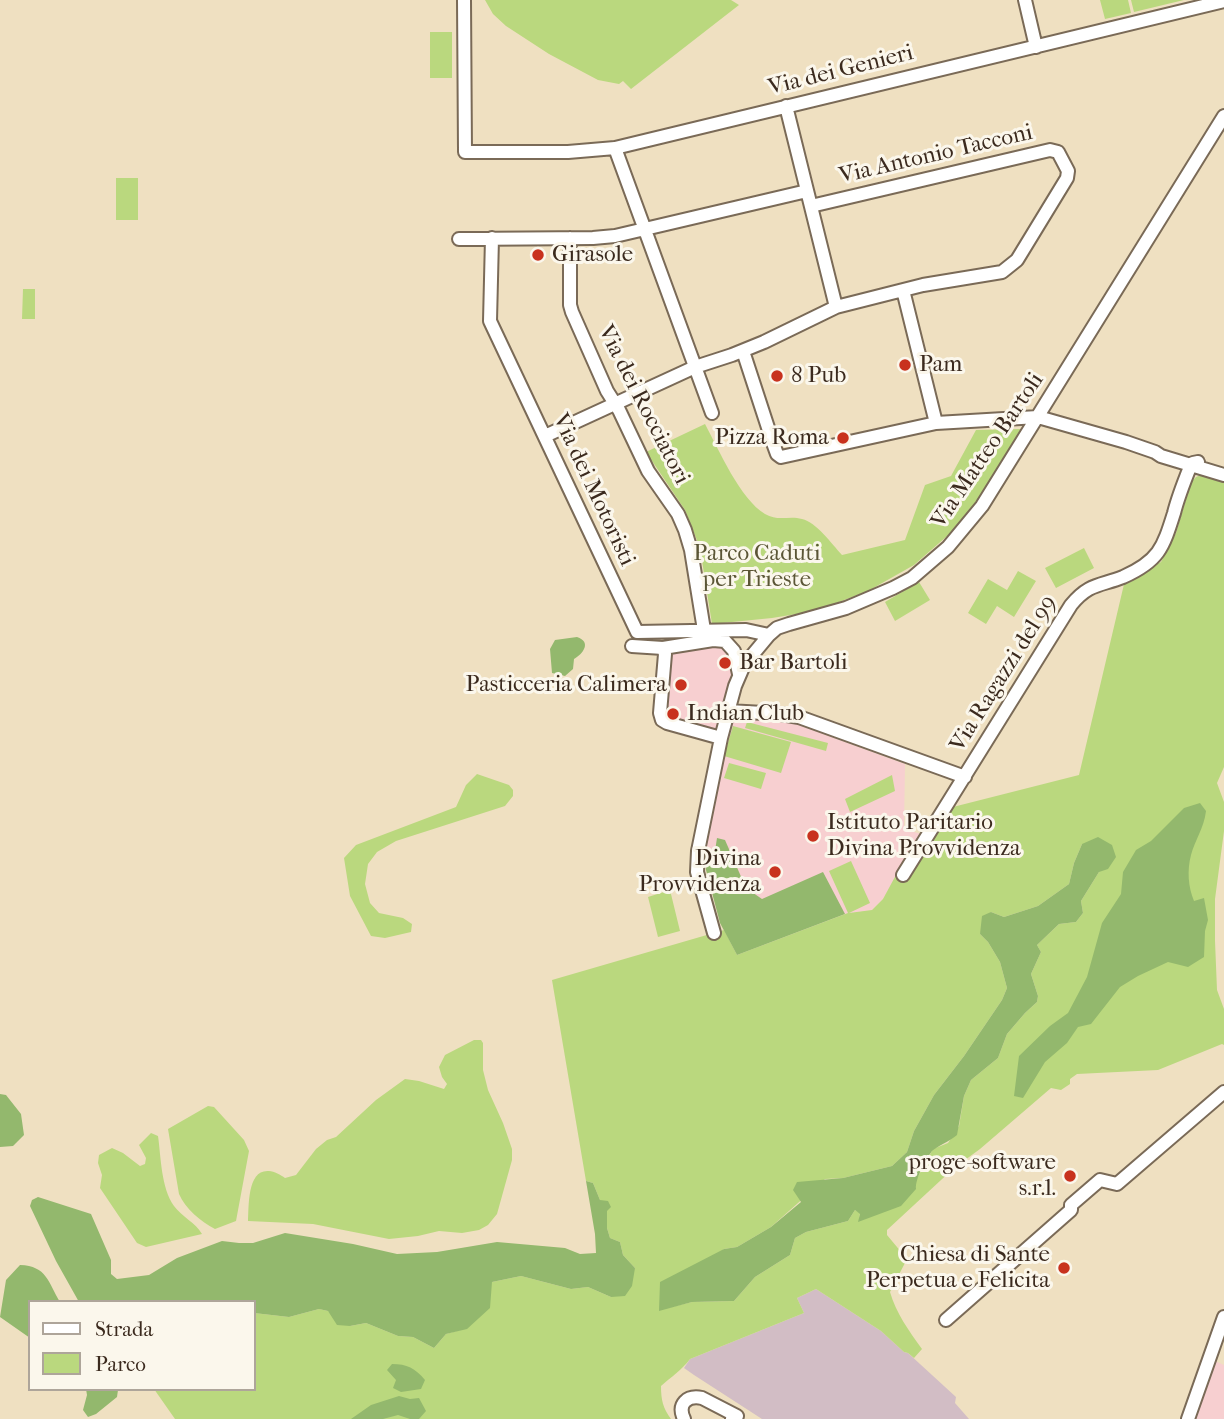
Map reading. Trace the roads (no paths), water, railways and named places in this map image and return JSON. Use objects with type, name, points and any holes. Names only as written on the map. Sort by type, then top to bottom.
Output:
[{"type":"street","name":"Via dei Genieri","points":[[464,0],[465,152],[568,152],[615,148],[1224,1]]},
{"type":"street","points":[[1025,0],[1036,47]]},
{"type":"street","points":[[786,106],[836,307]]},
{"type":"street","name":"Via Matteo Bartoli","points":[[713,933],[697,872],[698,851],[721,738],[744,665],[777,628],[856,605],[899,586],[948,548],[973,519],[1224,116]]},
{"type":"street","points":[[615,148],[712,413]]},
{"type":"street","name":"Via Antonio Tacconi","points":[[811,206],[1048,150],[1058,152],[1068,171],[1067,178],[1017,260],[1009,268],[999,273],[903,290]]},
{"type":"street","points":[[459,239],[615,236],[807,191]]},
{"type":"street","name":"Via dei Motoristi","points":[[492,238],[490,321],[636,632],[746,629],[769,635]]},
{"type":"street","name":"Via dei Rocciatori","points":[[570,238],[570,305],[607,391],[648,471],[678,514],[685,530],[691,550],[704,630]]},
{"type":"street","points":[[545,436],[695,367],[743,351],[836,307],[903,290],[936,423]]},
{"type":"street","points":[[743,351],[773,443],[781,457],[936,423],[1038,417],[1224,475]]},
{"type":"street","points":[[1155,452],[1162,450],[1188,455],[1224,468]]},
{"type":"street","points":[[1192,465],[1195,462],[1224,468]]},
{"type":"street","name":"Via Ragazzi del 99","points":[[903,875],[1076,598],[1093,586],[1136,570],[1157,554],[1167,538],[1181,489],[1192,465]]},
{"type":"street","points":[[632,646],[663,648],[722,640],[734,651],[739,674]]},
{"type":"street","points":[[663,648],[662,720],[721,738]]},
{"type":"street","points":[[729,711],[781,714],[799,718],[964,778]]},
{"type":"street","points":[[946,1320],[1108,1181],[1117,1184],[1224,1092]]},
{"type":"street","points":[[1188,1419],[1224,1317]]},
{"type":"street","points":[[684,1419],[681,1409],[685,1400],[696,1396],[737,1418]]},
{"type":"place","name":"Girasole","points":[[538,255]]},
{"type":"place","name":"Pam","points":[[905,365]]},
{"type":"place","name":"8 Pub","points":[[777,376]]},
{"type":"place","name":"Pizza Roma","points":[[843,438]]},
{"type":"place","name":"Bar Bartoli","points":[[725,663]]},
{"type":"place","name":"Pasticceria Calimera","points":[[681,685]]},
{"type":"place","name":"Indian Club","points":[[673,714]]},
{"type":"place","name":"Istituto Paritario Divina Provvidenza","points":[[813,836]]},
{"type":"place","name":"Divina Provvidenza","points":[[775,872]]},
{"type":"place","name":"proge-software s.r.l.","points":[[1070,1176]]},
{"type":"place","name":"Chiesa di Sante Perpetua e Felicita","points":[[1064,1268]]},
{"type":"park label","name":"Parco Caduti per Trieste","points":[[757,567]]}]
